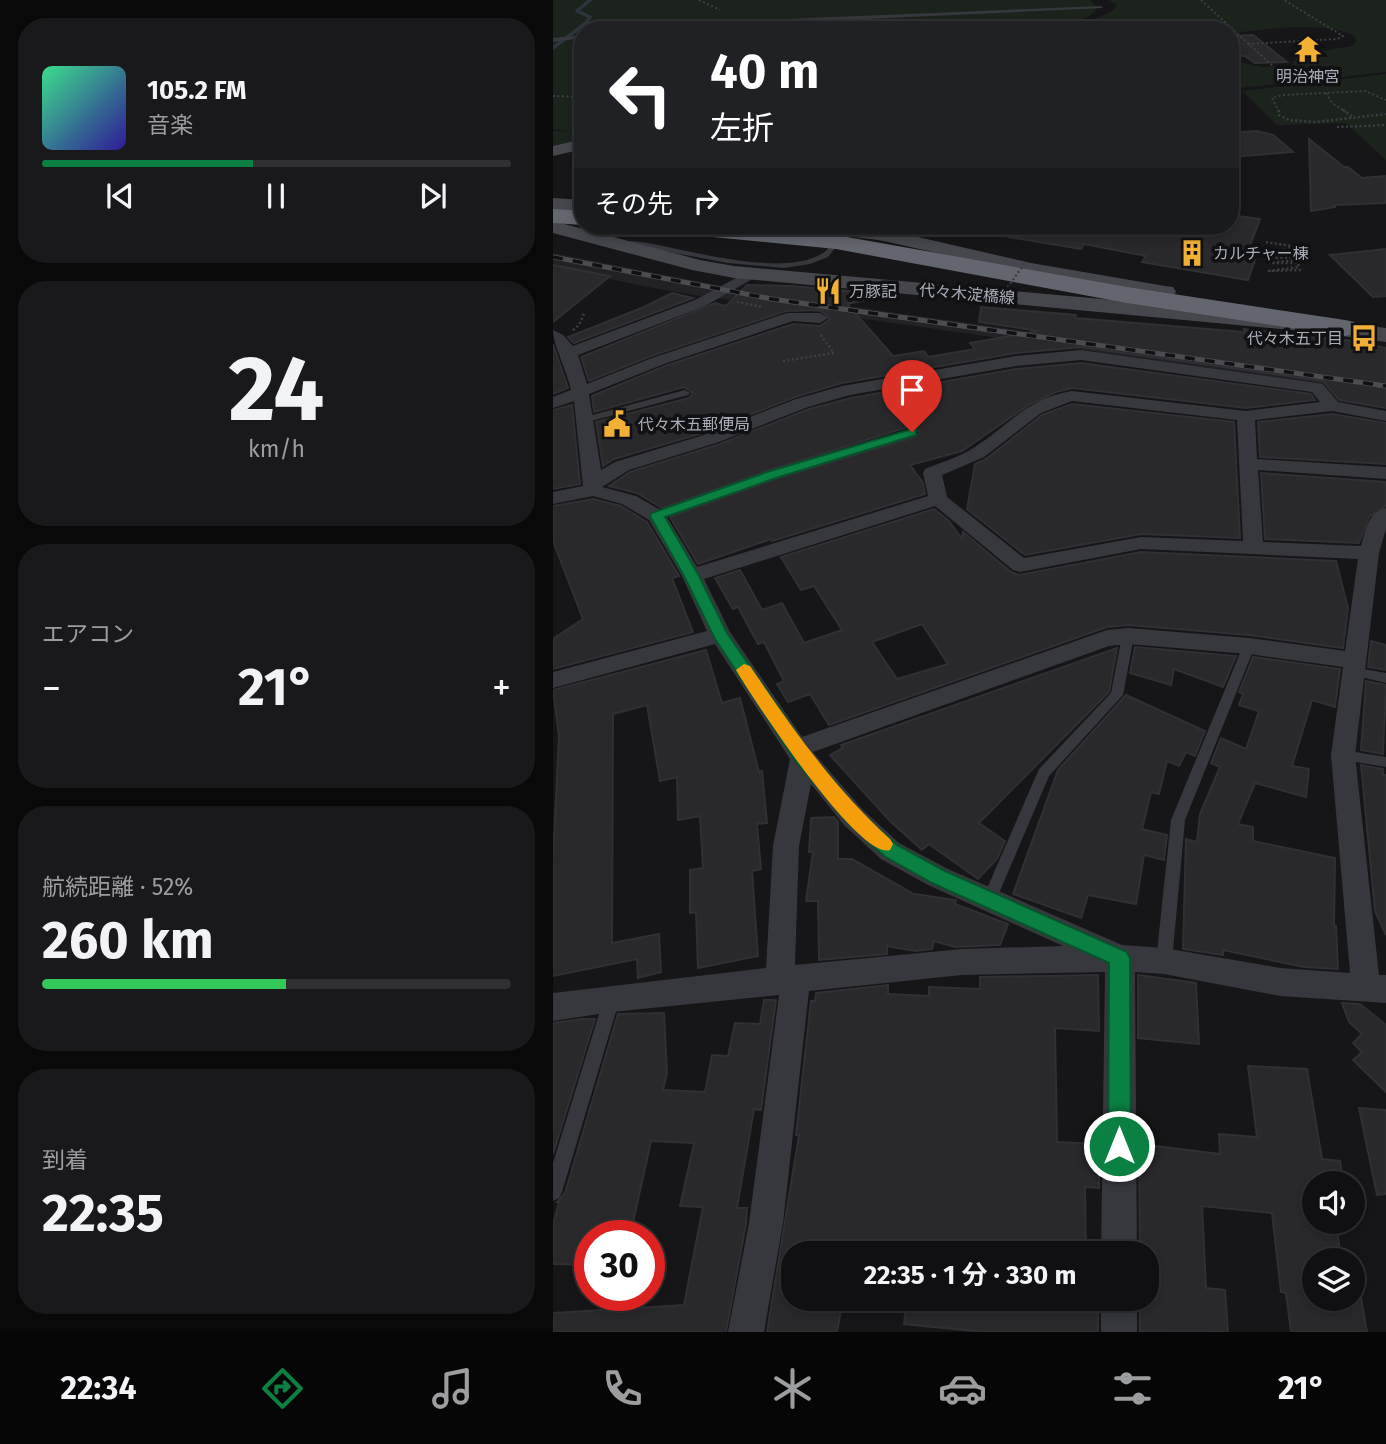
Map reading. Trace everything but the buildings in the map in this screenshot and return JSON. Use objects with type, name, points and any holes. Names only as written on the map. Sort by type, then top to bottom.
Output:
[{"type":"highway","points":[[553,210],[574,211]]},
{"type":"highway","points":[[553,216],[574,217]]},
{"type":"highway","points":[[833,235],[953,251]]},
{"type":"highway","points":[[837,235],[1127,295],[1345,328]]},
{"type":"street","points":[[553,150],[574,146]]},
{"type":"street","points":[[553,204],[574,205]]},
{"type":"street","name":"代々木淀橋線","points":[[553,227],[574,232]]},
{"type":"street","name":"代々木淀橋線","points":[[584,235],[699,266],[751,274],[1345,328],[1386,335]]},
{"type":"street","name":"代々木淀橋線","points":[[883,235],[1077,278],[1386,327]]},
{"type":"street","points":[[569,353],[709,298],[751,274]]},
{"type":"street","points":[[553,403],[658,361],[806,317]]},
{"type":"street","points":[[553,335],[562,341],[569,353],[580,392],[593,487]]},
{"type":"street","points":[[553,498],[593,487],[622,466],[713,438],[802,402],[848,390],[1016,361],[1081,355],[1304,386],[1317,388],[1332,406]]},
{"type":"street","points":[[1369,553],[1141,543],[1020,565],[938,499],[932,472],[982,451],[1027,414],[1052,398],[1072,396],[1246,416],[1332,406],[1386,416]]},
{"type":"street","points":[[1246,416],[1253,548]]},
{"type":"street","points":[[1248,464],[1386,473]]},
{"type":"street","points":[[593,487],[629,500],[657,516],[692,576],[720,635],[800,753],[853,817],[890,851],[989,900],[1120,958]]},
{"type":"street","points":[[692,576],[938,499]]},
{"type":"street","points":[[553,1007],[612,998],[962,962],[1120,958],[1164,961],[1280,982],[1376,989],[1343,755],[1369,553],[1379,519],[1386,514]]},
{"type":"street","points":[[553,680],[720,635]]},
{"type":"street","points":[[800,753],[1107,638],[1128,636],[1249,646],[1353,665]]},
{"type":"street","points":[[746,1332],[766,1223],[788,980],[786,845],[800,753]]},
{"type":"street","points":[[1119,1241],[1120,958]]},
{"type":"street","points":[[1119,1311],[1119,1332]]},
{"type":"lane","points":[[774,21],[1101,8]]},
{"type":"lane","points":[[555,40],[574,37]]},
{"type":"lane","points":[[612,242],[641,244],[758,264],[787,265],[815,260],[827,254],[832,235]]},
{"type":"lane","points":[[584,420],[685,393]]},
{"type":"lane","points":[[657,516],[795,467],[912,432]]},
{"type":"lane","points":[[989,900],[1044,773],[1117,695],[1128,636]]},
{"type":"lane","points":[[1164,961],[1178,820],[1249,646]]},
{"type":"lane","points":[[1353,665],[1386,678]]},
{"type":"lane","points":[[1343,755],[1386,762]]},
{"type":"lane","points":[[553,1192],[612,998]]},
{"type":"path","points":[[1202,0],[1224,21]]},
{"type":"path","points":[[1248,44],[1337,40],[1343,36],[1284,0]]},
{"type":"path","points":[[1239,35],[1276,69]]},
{"type":"path","points":[[1386,100],[1366,91],[1283,94],[1272,98],[1279,108],[1279,115],[1290,120],[1312,121],[1386,114]]},
{"type":"path","points":[[1326,93],[1332,103],[1353,117]]},
{"type":"path","points":[[553,96],[574,97]]},
{"type":"path","points":[[1337,127],[1386,125]]},
{"type":"path","points":[[1266,242],[1299,249],[1267,252],[1299,251],[1299,255],[1270,258],[1298,257],[1299,261],[1269,265],[1299,263],[1299,267],[1269,271],[1302,270]]},
{"type":"path","points":[[997,302],[1025,263]]},
{"type":"path","points":[[709,298],[787,310],[806,317],[835,353],[783,361]]},
{"type":"shaded area","points":[[553,0],[1090,0],[1097,7],[1087,17],[1074,21],[574,21],[574,132],[553,129]]},
{"type":"shaded area","points":[[1109,0],[1386,0],[1386,72],[1239,88],[1239,62],[1262,67],[1291,66],[1297,57],[1352,46],[1356,38],[1346,32],[1332,29],[1296,27],[1239,33],[1239,21],[1091,21],[1114,10],[1117,5]]},
{"type":"shaded area","points":[[1386,74],[1386,160],[1346,123],[1277,125],[1243,91]]},
{"type":"shaded area","points":[[553,131],[574,132],[574,141],[553,146]]},
{"type":"shaded area","points":[[553,253],[727,287],[705,297],[648,287],[553,267]]},
{"type":"shaded area","points":[[734,290],[1386,382],[1386,393],[718,298]]},
{"type":"waterway","points":[[588,21],[590,17],[577,11],[590,0]]},
{"type":"waterway","points":[[553,48],[574,32]]},
{"type":"railway","points":[[553,257],[772,299],[1386,386]]},
{"type":"slow traffic","points":[[744,670],[803,758],[853,817],[883,844]]},
{"type":"place","name":"明治神宮","points":[[1308,49]]},
{"type":"place","name":"カルチャー棟","points":[[1192,253]]},
{"type":"place","name":"万豚記","points":[[828,291]]},
{"type":"place","name":"代々木五丁目","points":[[1364,338]]},
{"type":"place","name":"代々木五郵便局","points":[[617,424]]},
{"type":"route","points":[[912,432],[771,475],[657,516],[692,576],[720,635],[803,758],[853,817],[890,851],[938,877],[1120,958],[1119,1146]]}]
